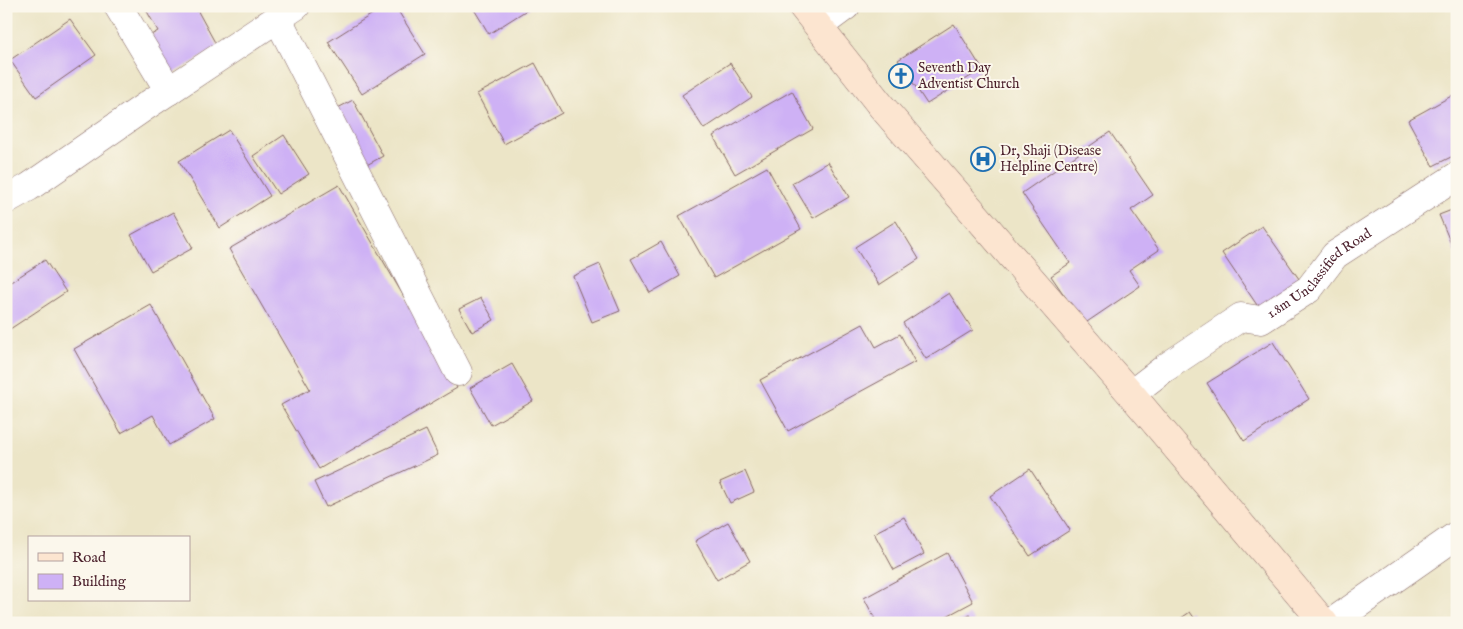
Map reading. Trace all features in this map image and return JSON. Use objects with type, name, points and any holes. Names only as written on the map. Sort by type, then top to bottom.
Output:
[{"type":"main road","points":[[811,16],[882,107],[1131,394],[1324,623]]},
{"type":"street","points":[[118,6],[168,91]]},
{"type":"street","points":[[811,16],[846,6]]},
{"type":"street","points":[[6,200],[30,187],[168,91],[287,13],[458,372]]},
{"type":"street","name":"1.8m Unclassified Road","points":[[1131,394],[1165,368],[1242,317],[1262,320],[1309,289],[1335,255],[1457,176]]},
{"type":"street","points":[[1331,623],[1457,535]]},
{"type":"building","points":[[144,6],[195,6],[218,48],[166,77],[144,39],[158,31]]},
{"type":"building","points":[[385,6],[395,6],[425,54],[362,94],[328,42]]},
{"type":"building","points":[[472,6],[533,6],[489,34]]},
{"type":"building","points":[[70,19],[96,55],[36,97],[10,60]]},
{"type":"building","points":[[954,24],[982,69],[927,104],[898,60]]},
{"type":"building","points":[[535,63],[562,113],[504,144],[477,94]]},
{"type":"building","points":[[730,63],[752,97],[704,129],[682,95]]},
{"type":"building","points":[[792,91],[813,129],[735,174],[713,136]]},
{"type":"building","points":[[1455,94],[1457,97],[1457,154],[1433,166],[1408,120]]},
{"type":"building","points":[[353,100],[383,156],[363,167],[332,111]]},
{"type":"building","points":[[229,130],[270,196],[220,228],[179,161]]},
{"type":"building","points":[[1110,132],[1153,195],[1131,210],[1159,250],[1129,270],[1140,286],[1084,324],[1051,276],[1070,263],[1022,193]]},
{"type":"building","points":[[284,135],[309,174],[278,194],[253,156]]},
{"type":"building","points":[[828,162],[849,197],[813,218],[792,183]]},
{"type":"building","points":[[767,167],[801,229],[714,278],[679,216]]},
{"type":"building","points":[[339,185],[457,388],[319,469],[281,405],[310,389],[229,249]]},
{"type":"building","points":[[1457,208],[1457,258],[1439,215]]},
{"type":"building","points":[[173,212],[193,248],[151,271],[131,235]]},
{"type":"building","points":[[896,221],[919,259],[879,285],[855,247]]},
{"type":"building","points":[[1262,226],[1304,286],[1263,314],[1222,253]]},
{"type":"building","points":[[661,242],[680,276],[650,293],[631,259]]},
{"type":"building","points":[[45,260],[66,292],[10,329],[6,323],[6,285]]},
{"type":"building","points":[[600,264],[620,311],[592,322],[573,276]]},
{"type":"building","points":[[949,293],[973,330],[926,359],[903,323]]},
{"type":"building","points":[[481,298],[494,320],[472,332],[459,309]]},
{"type":"building","points":[[151,305],[215,419],[169,445],[153,415],[121,433],[74,349]]},
{"type":"building","points":[[863,324],[876,347],[900,334],[915,362],[788,431],[760,380]]},
{"type":"building","points":[[1273,342],[1309,399],[1244,441],[1207,383]]},
{"type":"building","points":[[512,364],[533,401],[491,425],[470,388]]},
{"type":"building","points":[[426,430],[438,455],[326,507],[314,482]]},
{"type":"building","points":[[1030,469],[1070,530],[1030,556],[990,496]]},
{"type":"building","points":[[745,471],[754,492],[730,503],[720,482]]},
{"type":"building","points":[[904,517],[924,554],[894,570],[874,533]]},
{"type":"building","points":[[728,522],[750,561],[717,580],[695,541]]},
{"type":"building","points":[[947,553],[973,602],[934,623],[877,623],[864,598]]},
{"type":"building","points":[[1190,612],[1198,623],[1174,623]]},
{"type":"building","points":[[970,615],[974,623],[955,623]]},
{"type":"place","name":"Seventh Day Adventist Church","points":[[901,76]]},
{"type":"place","name":"Dr, Shaji (Disease Helpline Centre)","points":[[983,159]]}]
